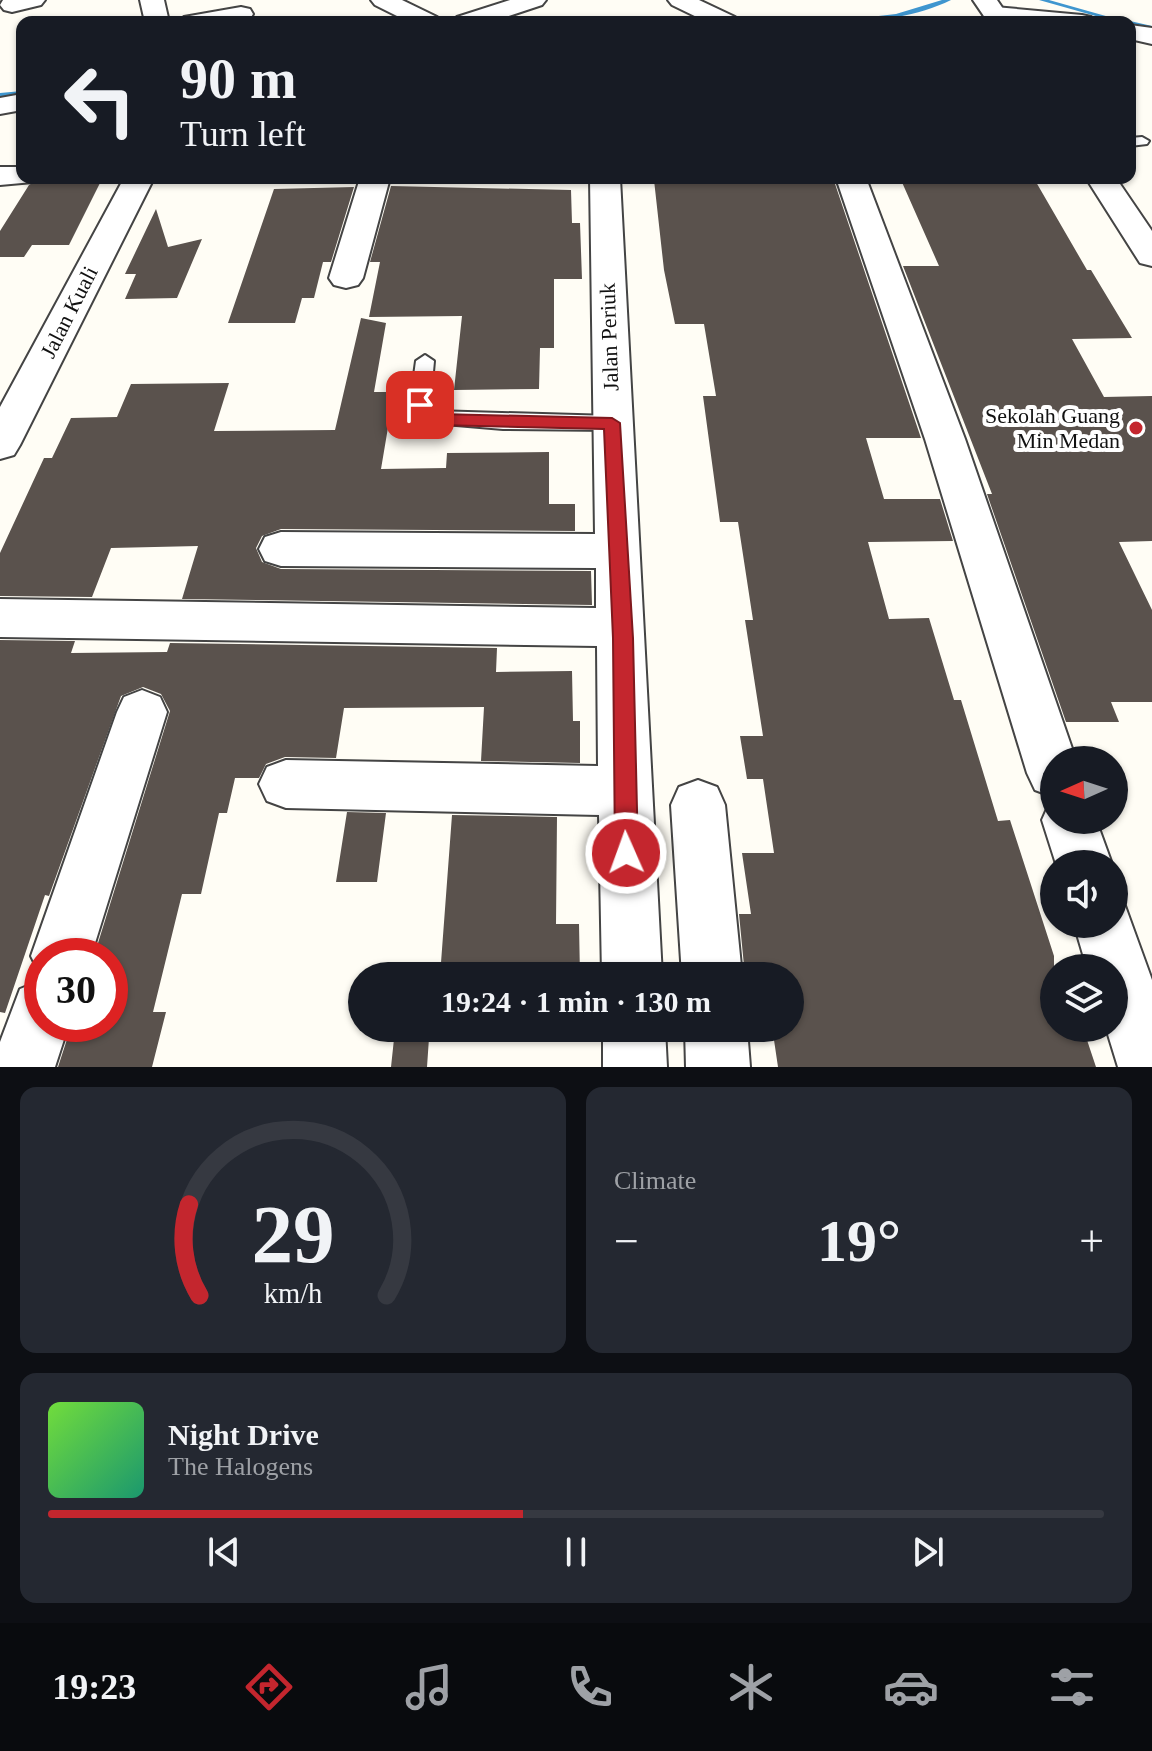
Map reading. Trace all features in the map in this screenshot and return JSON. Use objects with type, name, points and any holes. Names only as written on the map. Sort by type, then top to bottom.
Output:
[{"type":"street","points":[[383,0],[416,16]]},
{"type":"street","points":[[485,16],[534,0]]},
{"type":"street","points":[[680,0],[713,16]]},
{"type":"street","points":[[993,11],[1033,16]]},
{"type":"street","name":"Jalan Kuali","points":[[0,445],[136,184]]},
{"type":"street","points":[[346,278],[373,184]]},
{"type":"street","name":"Jalan Periuk","points":[[605,184],[631,962]]},
{"type":"street","points":[[853,184],[945,439],[1045,746]]},
{"type":"street","points":[[1105,184],[1147,240]]},
{"type":"street","points":[[281,549],[616,551]]},
{"type":"street","points":[[0,618],[621,627]]},
{"type":"street","points":[[67,938],[142,712]]},
{"type":"street","points":[[286,784],[624,791]]},
{"type":"street","points":[[698,805],[711,962]]},
{"type":"street","points":[[1108,938],[1150,1067]]},
{"type":"street","points":[[23,1067],[31,1042]]},
{"type":"street","points":[[634,1042],[635,1067]]},
{"type":"street","points":[[717,1042],[718,1067]]},
{"type":"lane","points":[[425,361],[420,405],[428,417],[503,422],[612,423]]},
{"type":"building","points":[[100,184],[69,245],[32,245],[24,257],[0,257],[0,231],[29,185]]},
{"type":"building","points":[[654,184],[835,184],[921,438],[866,438],[884,499],[940,499],[953,541],[868,542],[889,619],[929,618],[954,700],[961,700],[998,821],[1010,820],[1040,913],[1040,938],[1048,938],[1053,954],[1040,954],[1040,1042],[1088,1042],[1096,1067],[778,1067],[774,1042],[804,1042],[804,962],[744,962],[739,914],[751,914],[742,853],[774,853],[763,779],[747,779],[740,736],[763,736],[745,620],[753,620],[738,522],[720,522],[703,396],[716,396],[704,324],[675,324],[664,270]]},
{"type":"building","points":[[903,184],[1037,184],[1087,270],[1091,270],[1132,338],[1072,339],[1104,397],[1152,396],[1152,541],[1119,542],[1152,610],[1152,702],[1111,702],[1119,722],[1066,722],[987,494],[992,494],[903,266],[939,266]]},
{"type":"building","points":[[391,186],[571,190],[572,223],[580,223],[582,279],[554,279],[554,348],[540,348],[539,389],[454,390],[462,316],[369,317],[380,262],[370,262]]},
{"type":"building","points":[[354,187],[331,262],[323,262],[314,298],[302,298],[295,323],[228,323],[274,189]]},
{"type":"building","points":[[156,209],[168,247],[202,239],[177,298],[125,299],[136,274],[125,274]]},
{"type":"building","points":[[361,318],[386,323],[374,392],[394,392],[381,469],[446,468],[447,453],[549,452],[549,504],[575,504],[575,531],[281,529],[262,536],[256,548],[262,562],[281,569],[591,571],[592,605],[182,599],[198,546],[111,548],[92,597],[0,596],[0,553],[44,458],[52,458],[71,418],[117,417],[131,384],[229,383],[214,431],[335,430]]},
{"type":"building","points":[[0,640],[75,641],[71,653],[167,652],[170,643],[497,648],[496,672],[572,671],[573,721],[580,721],[580,763],[481,761],[484,707],[344,708],[336,758],[285,757],[266,764],[259,778],[235,778],[227,813],[219,813],[201,894],[182,894],[153,1012],[166,1012],[152,1067],[58,1067],[66,1042],[128,1042],[128,938],[100,938],[170,711],[161,694],[143,687],[121,696],[49,896],[45,895],[30,938],[24,938],[24,957],[5,1013],[0,1012]]},
{"type":"building","points":[[347,812],[386,813],[377,882],[336,882]]},
{"type":"building","points":[[452,815],[557,817],[556,924],[579,924],[580,962],[441,962]]},
{"type":"building","points":[[394,1042],[429,1042],[427,1067],[391,1067]]},
{"type":"waterway","points":[[897,16],[948,0]]},
{"type":"waterway","points":[[1042,0],[1102,16]]},
{"type":"waterway","points":[[1136,24],[1152,28]]},
{"type":"waterway","points":[[0,95],[16,94]]},
{"type":"place","name":"Sekolah Guang Min Medan","points":[[1136,428]]},
{"type":"route","points":[[420,405],[428,417],[438,419],[612,423],[616,551],[623,638],[626,853]]}]
